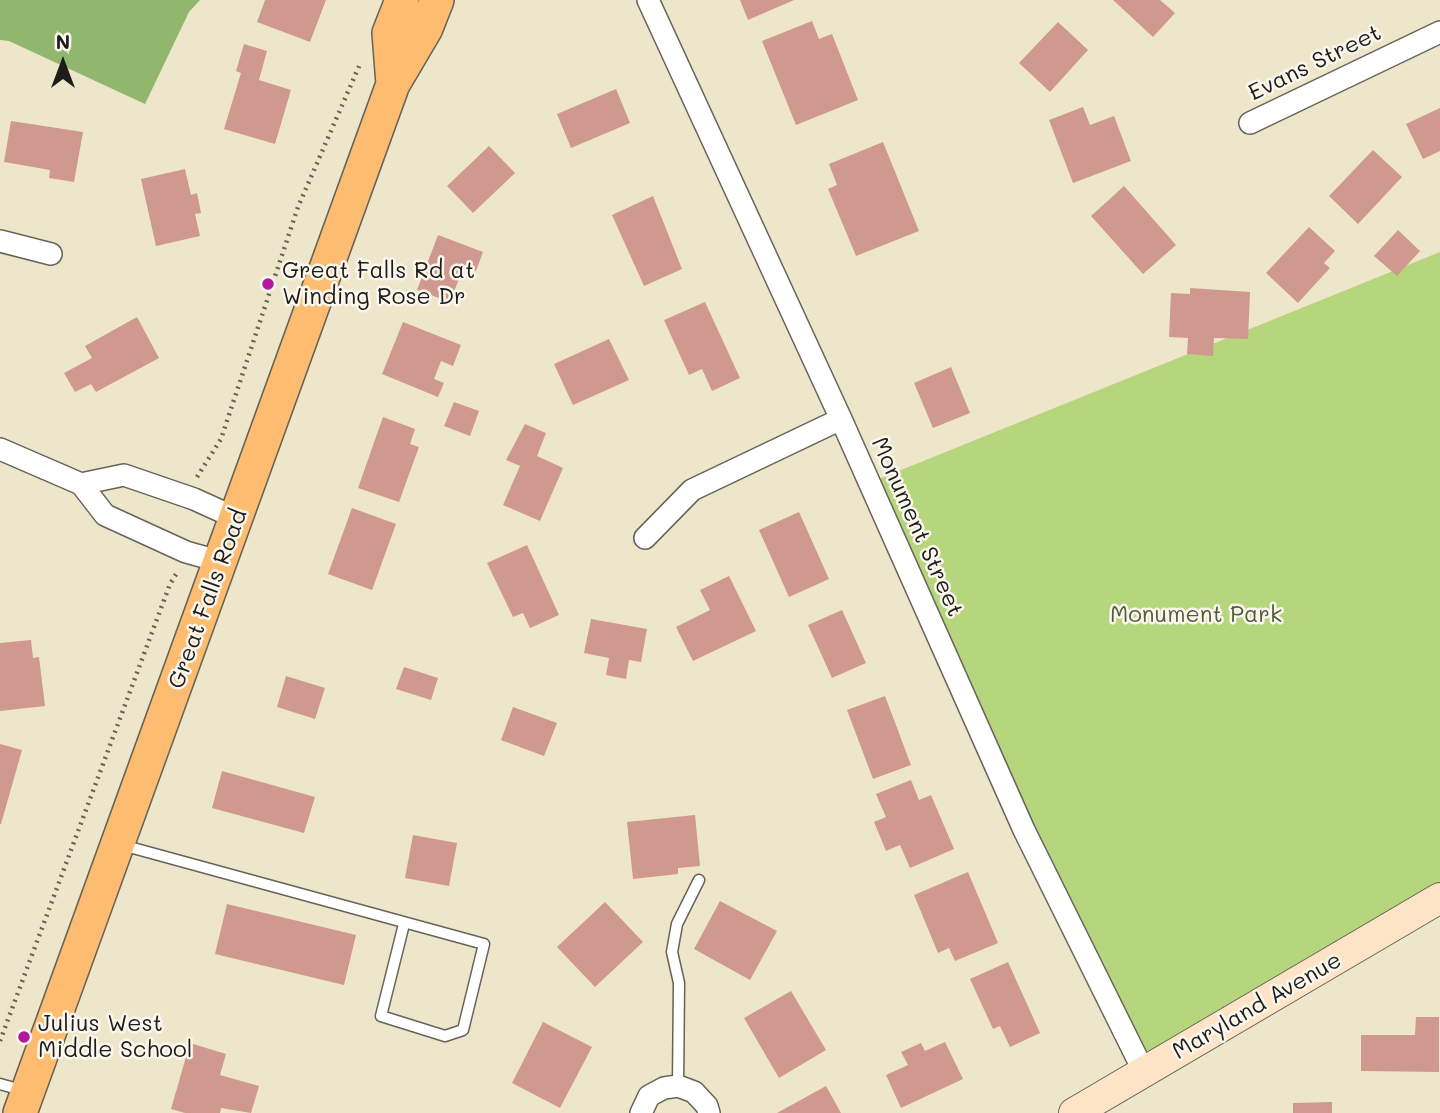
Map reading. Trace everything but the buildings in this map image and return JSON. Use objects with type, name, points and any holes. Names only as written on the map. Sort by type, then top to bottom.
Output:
[{"type":"main road","name":"Great Falls Road","points":[[393,84],[389,33],[402,0]]},
{"type":"main road","name":"Great Falls Road","points":[[16,1096],[119,844],[393,84],[426,28],[437,0]]},
{"type":"main road","name":"Maryland Avenue","points":[[1074,1113],[1440,898]]},
{"type":"street","name":"Monument Street","points":[[648,0],[841,419],[1024,830],[1144,1072]]},
{"type":"street","name":"Evans Street","points":[[1250,123],[1440,32]]},
{"type":"street","points":[[0,241],[51,254]]},
{"type":"street","points":[[645,538],[692,489],[841,419]]},
{"type":"street","points":[[0,449],[81,484],[106,515],[186,552],[222,562]]},
{"type":"street","points":[[81,484],[124,475],[194,499],[238,519]]},
{"type":"street","points":[[640,1113],[649,1096],[664,1088],[678,1086],[694,1092],[707,1106],[709,1113]]},
{"type":"lane","points":[[119,844],[484,944],[463,1030],[445,1035],[381,1016],[404,923]]},
{"type":"lane","points":[[678,1086],[679,983],[672,952],[677,924],[699,880]]},
{"type":"green space","points":[[0,0],[200,0],[189,12],[145,104],[9,41],[0,40]]},
{"type":"green space","name":"Monument Park","points":[[1440,252],[1440,898],[1144,1072],[869,483]]},
{"type":"place","name":"Great Falls Rd at Winding Rose Dr","points":[[268,284]]},
{"type":"place","name":"Julius West Middle School","points":[[24,1037]]}]
